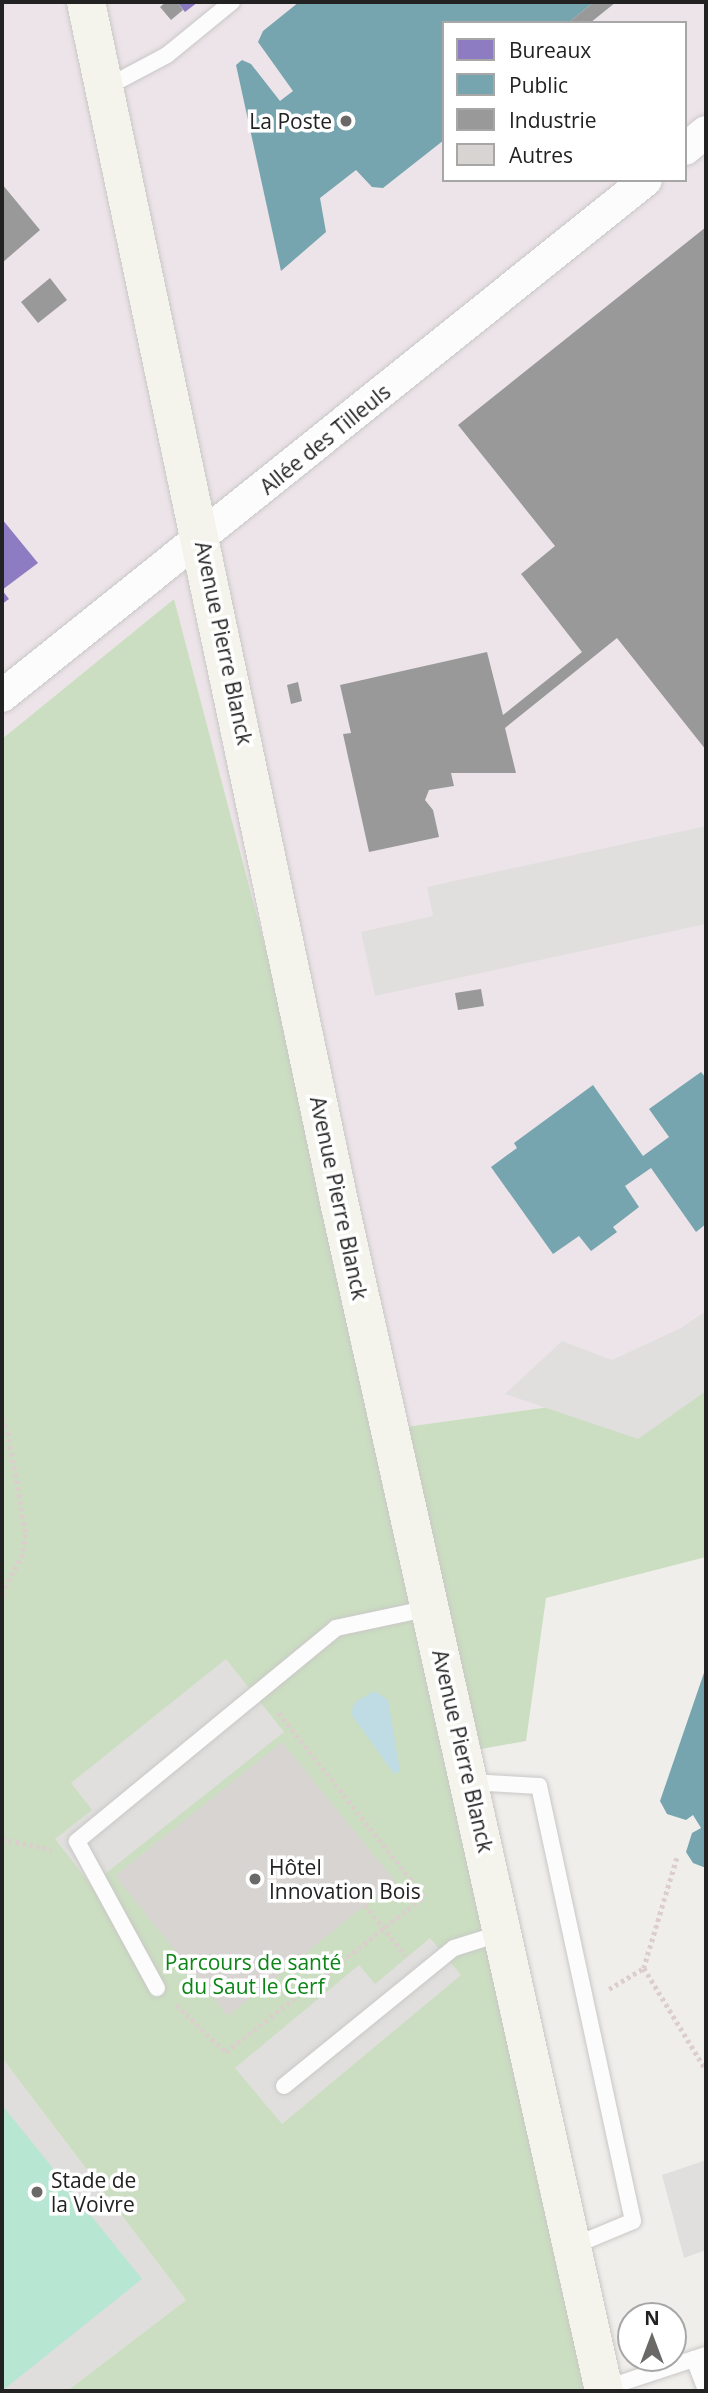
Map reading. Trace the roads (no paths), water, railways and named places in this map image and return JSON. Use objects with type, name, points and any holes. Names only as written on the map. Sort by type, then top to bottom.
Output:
[{"type":"street","name":"Avenue Pierre Blanck","points":[[86,2],[202,538],[340,1206],[604,2390]]},
{"type":"street","points":[[687,147],[706,132]]},
{"type":"street","name":"Allée des Tilleuls","points":[[2,696],[644,182]]},
{"type":"lane","points":[[105,88],[167,55],[232,2]]},
{"type":"lane","points":[[157,1988],[77,1841],[336,1628],[430,1608]]},
{"type":"lane","points":[[470,1782],[539,1786],[633,2221],[572,2247]]},
{"type":"lane","points":[[284,2086],[454,1948],[504,1932]]},
{"type":"lane","points":[[604,2390],[700,2357],[706,2391]]},
{"type":"water","points":[[375,1691],[388,1700],[400,1771],[394,1774],[351,1714],[355,1702]]},
{"type":"place","name":"La Poste","points":[[346,121]]},
{"type":"place","name":"Hôtel Innovation Bois","points":[[255,1879]]},
{"type":"place","name":"Stade de la Voivre","points":[[37,2192]]},
{"type":"park label","name":"Parcours de santé du Saut le Cerf","points":[[253,1974]]}]
